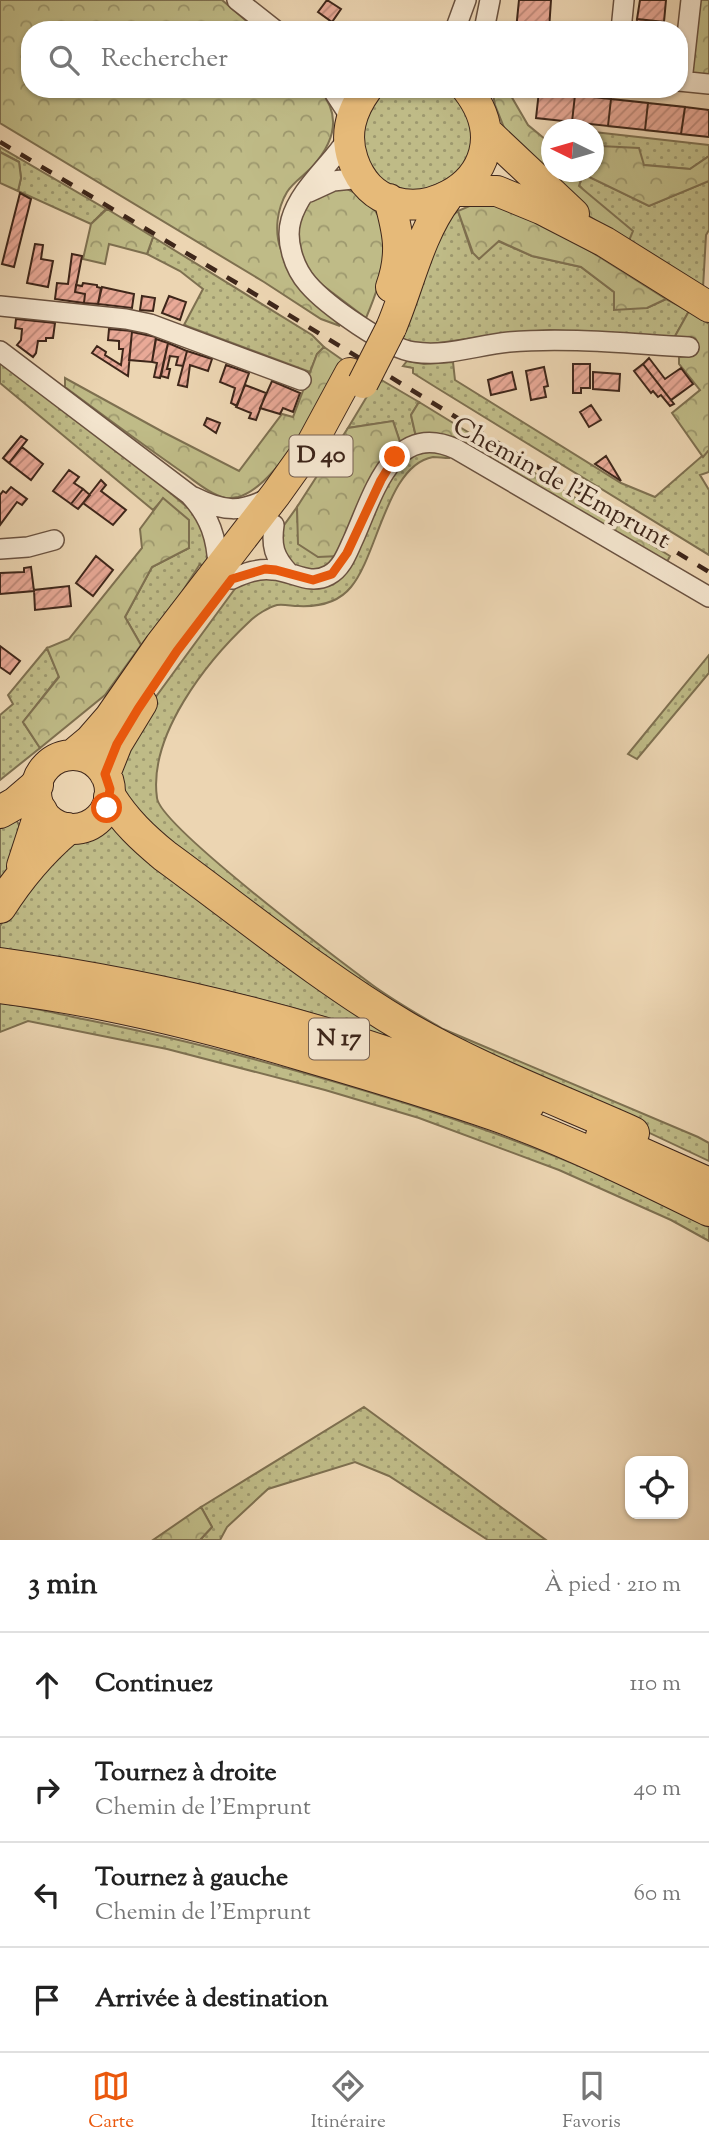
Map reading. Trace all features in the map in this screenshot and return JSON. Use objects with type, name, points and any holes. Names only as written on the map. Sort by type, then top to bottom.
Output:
[{"type":"highway","points":[[108,785],[121,815],[138,835],[356,995],[406,1027],[472,1061],[641,1137],[664,1163]]},
{"type":"highway","points":[[0,812],[16,803],[39,798],[19,877]]},
{"type":"highway","points":[[0,908],[19,877],[50,843],[67,829]]},
{"type":"highway","name":"N 17","points":[[0,964],[46,970],[189,999],[278,1021],[384,1052],[505,1096],[709,1184]]},
{"type":"highway","name":"N 17","points":[[0,987],[40,992],[182,1021],[388,1079],[498,1116],[558,1140],[709,1210]]},
{"type":"highway","points":[[0,999],[40,992]]},
{"type":"main road","points":[[360,98],[350,128],[354,164],[374,191],[389,199],[418,205],[453,194],[497,191],[541,209],[605,242],[709,307]]},
{"type":"main road","points":[[453,194],[471,179],[485,148],[486,131],[476,98]]},
{"type":"main road","points":[[486,131],[532,177],[605,242]]},
{"type":"main road","name":"D 40","points":[[72,755],[90,740],[110,717],[225,573],[274,525],[324,451],[356,378],[437,212],[453,194]]},
{"type":"main road","name":"D 40","points":[[383,325],[400,252],[398,230],[389,199]]},
{"type":"main road","name":"D 40","points":[[108,785],[117,744],[138,709],[276,494],[356,378]]},
{"type":"main road","points":[[72,755],[86,757],[97,764],[108,785],[107,808],[100,818],[79,829],[67,829],[52,823],[39,798],[41,774],[49,764],[72,755]]},
{"type":"street","points":[[237,0],[264,21]]},
{"type":"street","points":[[458,21],[466,0]]},
{"type":"street","points":[[486,21],[490,0]]},
{"type":"street","points":[[622,21],[624,0]]},
{"type":"street","points":[[688,22],[691,0]]},
{"type":"street","points":[[688,82],[709,84]]},
{"type":"street","points":[[336,98],[350,128],[337,155],[304,194],[290,221],[289,236],[298,268],[309,285],[339,310],[393,347],[412,352],[434,354],[509,342],[587,342],[690,347]]},
{"type":"street","points":[[304,194],[333,181],[362,178]]},
{"type":"street","points":[[0,306],[88,314],[150,324],[301,380]]},
{"type":"street","points":[[0,351],[190,495],[208,504],[230,510],[252,507],[276,494]]},
{"type":"street","name":"Chemin de l'Emprunt","points":[[225,573],[265,569],[313,580],[332,574],[347,553],[389,464],[408,447],[434,441],[456,449],[709,597]]},
{"type":"street","points":[[190,495],[203,510],[213,530],[225,573]]},
{"type":"street","points":[[274,525],[273,550],[289,573]]},
{"type":"street","points":[[0,549],[28,547],[54,540]]},
{"type":"green space","points":[[0,0],[222,0],[246,21],[21,21],[21,98],[325,98],[333,118],[331,138],[321,157],[287,192],[277,228],[281,250],[292,271],[340,326],[321,319],[0,123]]},
{"type":"green space","points":[[698,0],[709,0],[709,76],[690,74]]},
{"type":"green space","points":[[459,98],[477,130],[463,173],[415,194],[382,181],[362,151],[364,115],[374,99]]},
{"type":"green space","points":[[494,98],[512,98],[528,125],[541,136],[541,174],[511,145]]},
{"type":"green space","points":[[604,133],[709,145],[709,156],[690,169],[643,165],[604,148]]},
{"type":"green space","points":[[604,146],[639,148],[644,165],[690,169],[709,156],[709,181],[649,206],[600,182],[604,182]]},
{"type":"green space","points":[[0,147],[106,209],[91,224],[18,191],[21,178],[19,162],[0,152]]},
{"type":"green space","points":[[0,152],[19,162],[21,178],[18,191],[0,183]]},
{"type":"green space","points":[[709,181],[709,230],[706,235],[703,288],[628,243],[579,185],[580,182],[600,182],[649,206]]},
{"type":"green space","points":[[550,182],[580,182],[579,186],[633,231],[628,243],[576,207]]},
{"type":"green space","points":[[345,188],[364,199],[376,212],[386,245],[380,281],[366,318],[317,281],[306,265],[297,242],[299,223],[309,202],[327,192]]},
{"type":"green space","points":[[489,203],[557,230],[666,299],[647,308],[614,310],[614,292],[581,267],[532,256],[499,241],[479,259],[473,253],[458,211],[474,204]]},
{"type":"green space","points":[[107,209],[153,237],[147,254],[109,244],[105,264],[83,259],[91,224]]},
{"type":"green space","points":[[458,211],[472,253],[498,241],[532,256],[581,267],[614,292],[647,308],[666,299],[689,311],[674,338],[550,330],[507,333],[425,345],[397,339],[448,219]]},
{"type":"green space","points":[[153,237],[312,335],[324,347],[317,354],[310,372],[184,325],[203,289],[180,271],[147,254]]},
{"type":"green space","points":[[689,311],[709,324],[709,450],[703,457],[672,413],[700,390],[679,364],[679,357],[693,356],[694,339],[674,338]]},
{"type":"green space","points":[[324,347],[344,361],[312,417],[268,477],[253,490],[234,498],[224,498],[206,489],[65,387],[65,378],[239,471],[282,414],[293,417],[317,354]]},
{"type":"green space","points":[[0,361],[193,512],[211,544],[207,568],[200,564],[141,645],[125,617],[152,567],[189,548],[163,499],[153,510],[0,383]]},
{"type":"green space","points":[[407,361],[424,364],[453,362],[455,380],[621,483],[655,497],[709,450],[709,472],[700,475],[709,490],[709,555],[413,373],[413,368],[403,366]]},
{"type":"green space","points":[[378,378],[419,402],[411,415],[416,437],[401,445],[393,421],[348,428]]},
{"type":"green space","points":[[419,402],[670,556],[665,566],[416,437],[411,415]]},
{"type":"green space","points":[[393,421],[401,445],[339,556],[318,557],[298,544],[297,507],[348,428]]},
{"type":"green space","points":[[446,449],[449,458],[433,457],[417,464],[405,476],[394,493],[360,573],[346,592],[320,605],[280,605],[263,611],[216,657],[199,678],[171,725],[157,774],[157,798],[166,813],[218,863],[290,922],[389,996],[443,1029],[698,1137],[709,1143],[709,1161],[412,1021],[134,819],[120,787],[119,773],[155,698],[237,586],[257,576],[324,584],[384,484],[406,456]]},
{"type":"green space","points":[[163,498],[189,520],[189,548],[152,567],[125,617],[141,645],[105,695],[40,748],[23,722],[59,677],[47,648],[69,639],[142,548],[140,529]]},
{"type":"green space","points":[[297,507],[299,544],[339,556],[318,574],[288,564],[277,535]]},
{"type":"green space","points":[[47,648],[59,676],[23,722],[40,748],[0,780],[0,715],[13,704],[8,695]]},
{"type":"green space","points":[[709,655],[709,673],[637,759],[628,754]]},
{"type":"green space","points":[[14,817],[22,834],[21,842],[0,881],[0,819]]},
{"type":"green space","points":[[116,823],[419,1048],[265,1000],[159,976],[0,949],[0,926],[33,876],[73,843],[94,837],[110,824]]},
{"type":"green space","points":[[0,1003],[223,1051],[348,1086],[471,1125],[532,1147],[651,1198],[709,1227],[709,1241],[671,1220],[559,1170],[419,1118],[325,1090],[167,1049],[28,1021],[0,1032]]},
{"type":"green space","points":[[364,1407],[546,1540],[488,1540],[389,1476],[355,1462],[268,1489],[227,1527],[220,1540],[200,1540],[212,1527],[201,1507]]},
{"type":"green space","points":[[201,1507],[212,1527],[200,1540],[153,1540]]},
{"type":"building","points":[[327,0],[341,9],[333,21],[318,12]]},
{"type":"building","points":[[519,0],[551,0],[550,21],[517,21]]},
{"type":"building","points":[[640,0],[666,0],[664,21],[637,19]]},
{"type":"building","points":[[538,98],[575,98],[572,119],[536,118]]},
{"type":"building","points":[[575,98],[611,99],[608,126],[604,126],[604,119],[572,119]]},
{"type":"building","points":[[611,99],[648,103],[645,130],[608,126]]},
{"type":"building","points":[[648,103],[685,107],[681,134],[645,130]]},
{"type":"building","points":[[685,107],[709,110],[709,137],[681,134]]},
{"type":"building","points":[[20,193],[31,199],[14,267],[2,264]]},
{"type":"building","points":[[35,244],[43,245],[41,259],[53,261],[48,287],[27,283]]},
{"type":"building","points":[[72,254],[82,256],[75,292],[85,294],[84,303],[55,299],[57,283],[68,284]]},
{"type":"building","points":[[83,283],[101,288],[98,304],[84,303],[85,294],[75,292],[76,285],[82,286]]},
{"type":"building","points":[[102,287],[134,294],[132,308],[98,304]]},
{"type":"building","points":[[142,296],[155,298],[153,311],[140,310]]},
{"type":"building","points":[[169,296],[186,302],[180,320],[162,313]]},
{"type":"building","points":[[16,319],[55,323],[53,338],[38,341],[33,357],[17,345],[21,340],[22,329],[15,328]]},
{"type":"building","points":[[109,329],[132,331],[128,376],[92,353],[97,346],[121,365],[123,349],[119,349],[119,341],[108,340]]},
{"type":"building","points":[[132,332],[156,337],[152,362],[129,360]]},
{"type":"building","points":[[156,339],[168,343],[160,378],[154,377],[157,363],[152,362]]},
{"type":"building","points":[[168,343],[187,351],[183,366],[176,365],[178,357],[170,356],[168,378],[161,376]]},
{"type":"building","points":[[187,351],[212,359],[208,371],[190,365],[187,387],[178,385]]},
{"type":"building","points":[[649,358],[665,379],[681,368],[693,384],[671,400],[643,364]]},
{"type":"building","points":[[573,364],[590,364],[590,388],[581,388],[581,393],[573,393]]},
{"type":"building","points":[[643,364],[674,404],[670,406],[661,395],[658,397],[653,391],[651,393],[634,371]]},
{"type":"building","points":[[226,365],[249,373],[237,406],[231,403],[235,388],[220,382]]},
{"type":"building","points":[[544,367],[548,386],[544,387],[546,397],[531,400],[526,371]]},
{"type":"building","points":[[512,372],[516,389],[491,395],[488,380]]},
{"type":"building","points":[[593,372],[620,374],[619,391],[593,389]]},
{"type":"building","points":[[272,381],[300,393],[293,412],[283,408],[280,414],[260,408]]},
{"type":"building","points":[[245,385],[266,393],[256,420],[249,418],[251,413],[236,407]]},
{"type":"building","points":[[591,405],[601,420],[589,427],[580,412]]},
{"type":"building","points":[[207,418],[220,423],[216,433],[204,425]]},
{"type":"building","points":[[21,436],[27,440],[9,463],[3,458]]},
{"type":"building","points":[[22,447],[43,464],[31,480],[9,463]]},
{"type":"building","points":[[606,456],[621,481],[595,464]]},
{"type":"building","points":[[69,470],[79,477],[74,483],[83,489],[71,504],[53,491]]},
{"type":"building","points":[[101,480],[106,485],[101,491],[126,510],[113,525],[83,503]]},
{"type":"building","points":[[11,487],[27,499],[22,505],[17,502],[0,525],[0,495]]},
{"type":"building","points":[[83,489],[90,495],[78,509],[71,504]]},
{"type":"building","points":[[96,556],[113,570],[93,596],[76,583]]},
{"type":"building","points":[[31,567],[34,591],[0,594],[0,573],[24,572],[24,568]]},
{"type":"building","points":[[69,586],[71,606],[35,610],[34,590]]},
{"type":"building","points":[[0,646],[20,661],[10,674],[0,667]]},
{"type":"railway","points":[[0,142],[240,285],[709,572]]},
{"type":"route","points":[[107,808],[110,789],[105,774],[124,731],[177,651],[232,579],[244,573],[265,569],[313,580],[332,574],[341,565],[381,480],[395,457]]}]
